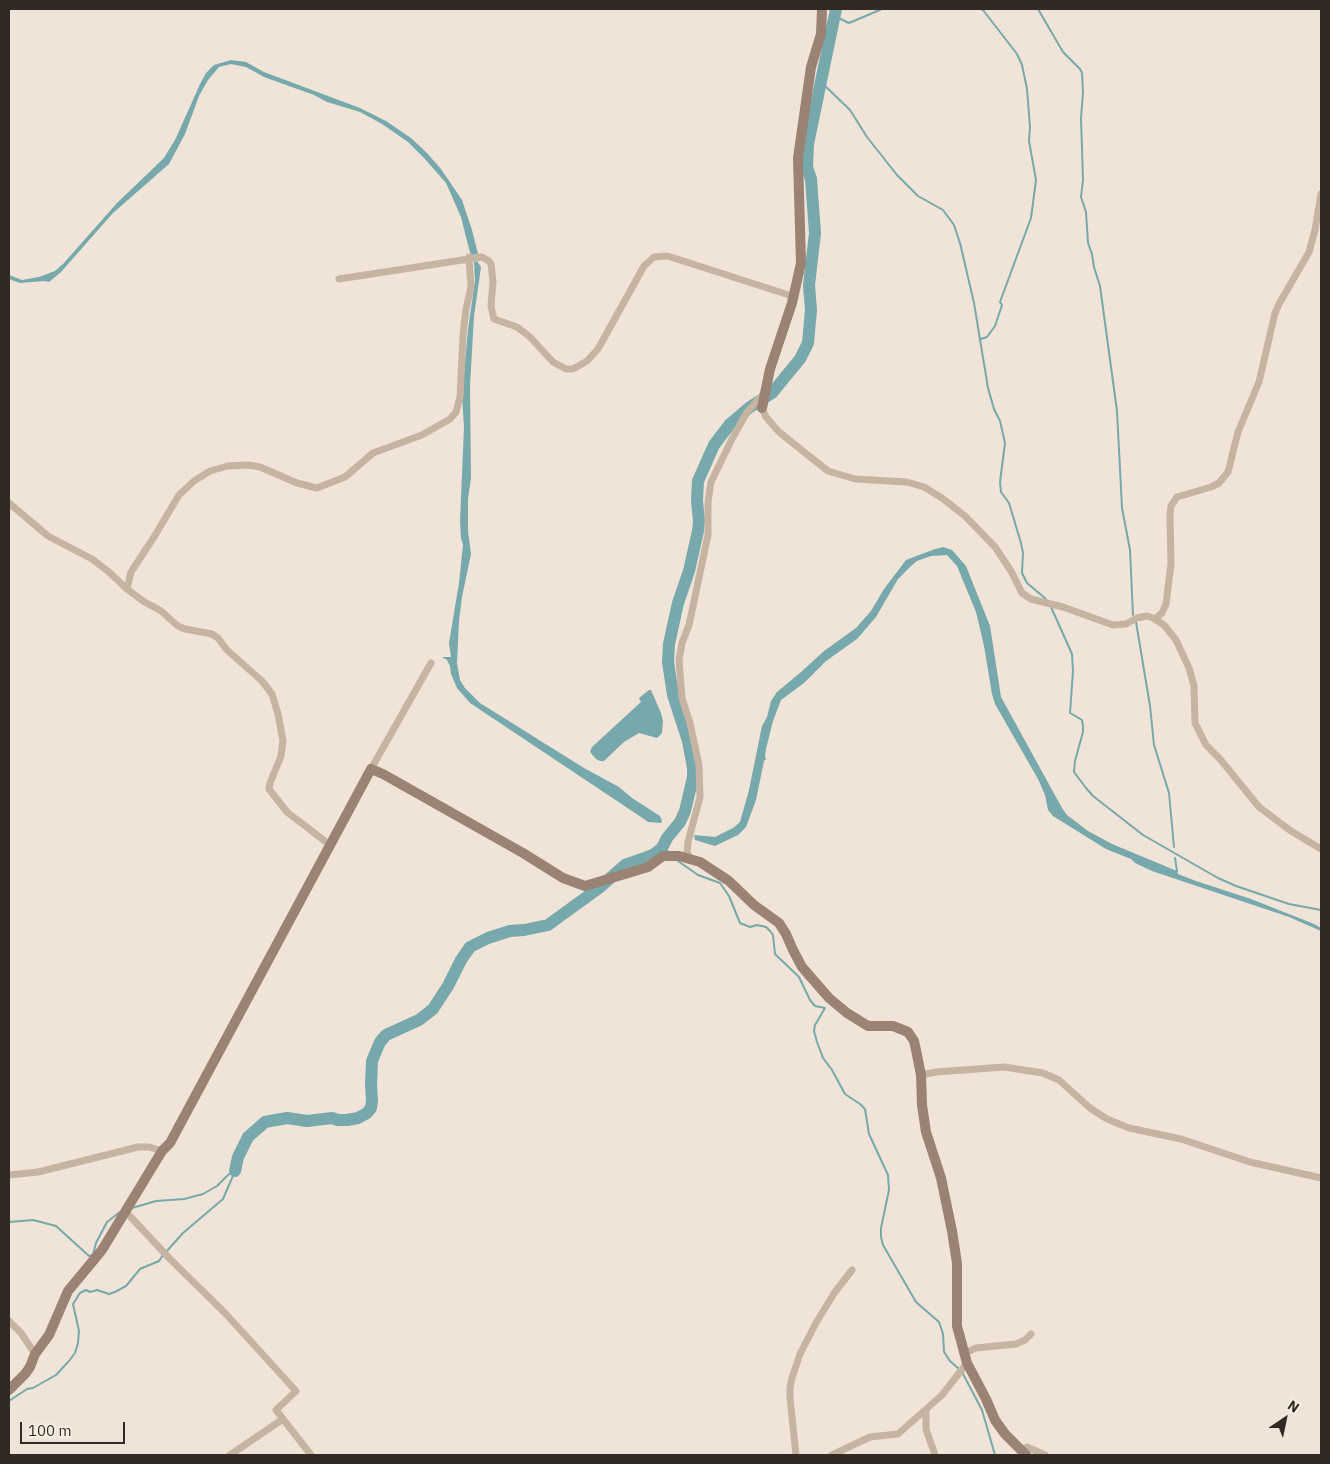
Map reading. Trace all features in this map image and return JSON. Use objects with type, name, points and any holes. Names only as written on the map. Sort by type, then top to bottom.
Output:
[{"type":"street","points":[[822,9],[821,34],[811,67],[798,158],[801,263],[765,391],[762,408],[766,417],[779,432],[828,471],[855,479],[914,483],[949,503],[981,531],[995,547],[1011,571],[1022,593],[1031,599],[1063,607],[1112,625],[1126,624],[1141,617],[1155,619],[1170,631],[1186,658],[1194,686],[1195,722],[1206,745],[1220,759],[1259,807],[1291,832],[1321,849]]},
{"type":"street","points":[[1155,619],[1162,613],[1166,604],[1171,564],[1171,506],[1177,497],[1219,483],[1228,472],[1238,432],[1259,382],[1275,313],[1307,259],[1318,230],[1321,194]]},
{"type":"street","points":[[339,279],[482,257],[491,264],[493,282],[491,306],[494,319],[517,327],[530,337],[552,362],[566,369],[573,369],[587,361],[598,349],[644,266],[654,257],[667,256],[792,296]]},
{"type":"street","points":[[126,589],[131,572],[154,538],[179,495],[194,481],[210,471],[228,466],[248,465],[260,467],[297,483],[317,488],[345,477],[373,453],[422,435],[450,419],[456,412],[460,397],[463,335],[471,287],[469,258]]},
{"type":"street","points":[[690,858],[687,852],[700,797],[699,765],[690,723],[682,698],[679,660],[682,643],[689,626],[708,535],[708,502],[711,482],[747,412],[765,391]]},
{"type":"street","points":[[9,503],[48,536],[92,559],[126,589],[143,602],[162,612],[178,626],[212,634],[218,638],[227,650],[262,681],[272,694],[283,741],[281,756],[269,790],[287,812],[330,845]]},
{"type":"street","points":[[9,1390],[25,1374],[35,1354],[49,1335],[68,1291],[102,1250],[162,1151],[170,1142],[202,1086],[371,769],[431,663]]},
{"type":"street","points":[[371,769],[507,844],[563,878],[585,886],[648,867],[663,856],[690,858],[708,866],[722,875],[754,905],[778,923],[786,934],[802,967],[821,990],[846,1013],[868,1026],[893,1026],[908,1032],[914,1041],[921,1075],[922,1105],[926,1132],[941,1178],[955,1250],[958,1297],[957,1326],[966,1358],[995,1420],[1004,1434],[1024,1453],[1027,1447],[1045,1455]]},
{"type":"street","points":[[921,1075],[936,1072],[1004,1067],[1043,1073],[1059,1080],[1082,1101],[1107,1119],[1129,1128],[1181,1139],[1250,1162],[1321,1178]]},
{"type":"street","points":[[9,1175],[38,1172],[138,1147],[149,1146],[162,1151]]},
{"type":"street","points":[[126,1212],[225,1313],[296,1391],[276,1410],[311,1455]]},
{"type":"street","points":[[796,1455],[790,1388],[800,1354],[830,1298],[852,1270]]},
{"type":"street","points":[[9,1321],[21,1333],[35,1354]]},
{"type":"street","points":[[832,1455],[870,1437],[898,1434],[942,1395],[966,1358],[976,1348],[1016,1344],[1025,1340],[1031,1334]]},
{"type":"street","points":[[926,1411],[926,1429],[935,1455]]},
{"type":"street","points":[[230,1455],[283,1419]]},
{"type":"water","points":[[231,60],[246,62],[264,72],[360,108],[386,121],[411,138],[441,169],[462,200],[478,254],[471,255],[461,217],[446,183],[408,142],[360,112],[327,102],[314,95],[264,77],[246,67],[231,64],[219,67],[208,80],[199,96],[185,134],[169,164],[113,213],[61,272],[49,282],[20,283],[9,279],[9,275],[22,280],[39,277],[55,271],[63,264],[117,203],[164,158],[176,138],[206,73],[214,65]]},
{"type":"water","points":[[477,261],[481,267],[474,316],[470,386],[471,478],[468,499],[468,531],[471,554],[459,621],[457,663],[460,680],[480,703],[584,768],[619,787],[660,816],[661,823],[648,822],[470,703],[457,688],[450,666],[447,660],[442,657],[451,657],[449,643],[463,545],[460,521],[464,427],[462,396],[475,280],[474,262]]},
{"type":"water","points":[[943,547],[952,550],[966,566],[990,626],[1001,697],[1067,815],[1088,831],[1112,844],[1177,871],[1178,874],[1251,899],[1314,924],[1321,928],[1321,931],[1289,917],[1152,871],[1131,859],[1106,849],[1053,816],[1048,810],[1045,795],[1038,779],[995,704],[976,612],[957,566],[947,555],[931,556],[917,561],[911,566],[898,579],[876,617],[857,639],[826,661],[804,683],[781,700],[773,721],[766,749],[766,759],[756,800],[746,827],[738,835],[715,846],[695,840],[694,835],[715,837],[733,828],[740,822],[749,790],[762,726],[767,717],[771,701],[777,692],[824,651],[856,628],[871,611],[884,589],[906,560]]},
{"type":"water","points":[[651,690],[661,713],[663,721],[662,733],[657,738],[639,733],[624,742],[604,761],[596,759],[590,752],[592,747],[641,702],[639,698]]},
{"type":"waterway","points":[[235,1171],[238,1157],[248,1137],[265,1122],[287,1118],[307,1121],[332,1118],[347,1120],[358,1118],[367,1113],[371,1108],[372,1100],[372,1061],[380,1042],[386,1035],[419,1020],[433,1009],[470,947],[488,938],[510,931],[548,925],[599,888],[625,865],[653,855],[662,848],[667,838],[680,822],[685,811],[693,777],[693,768],[688,741],[673,695],[668,662],[669,644],[678,603],[689,571],[698,531],[698,481],[714,445],[730,424],[750,407],[772,393],[800,359],[808,343],[811,310],[809,285],[815,233],[811,179],[807,167],[808,144],[836,9]]},
{"type":"waterway","points":[[834,16],[849,23],[882,9]]},
{"type":"waterway","points":[[980,9],[983,10],[1017,54],[1022,65],[1027,89],[1030,127],[1029,141],[1036,180],[1031,218],[1000,302],[1002,305],[995,326],[987,337],[981,339]]},
{"type":"waterway","points":[[1038,9],[1063,52],[1082,73],[1083,180],[1081,197],[1086,212],[1088,243],[1100,286],[1117,411],[1122,508],[1130,550],[1133,615]]},
{"type":"waterway","points":[[821,82],[850,110],[867,137],[897,175],[918,196],[943,210],[954,225],[974,303],[988,388],[994,409],[1000,421],[1005,443],[1000,482],[1001,492],[1009,503],[1021,543],[1023,553],[1022,573],[1027,583],[1046,599]]},
{"type":"waterway","points":[[1051,607],[1072,654],[1073,671],[1070,713],[1082,720],[1083,726],[1074,772],[1093,796],[1143,835],[1218,878],[1289,904],[1321,910]]},
{"type":"waterway","points":[[1136,622],[1150,706],[1154,745],[1169,793],[1174,847]]},
{"type":"waterway","points":[[667,838],[666,850],[669,852]]},
{"type":"waterway","points":[[1175,858],[1177,871]]},
{"type":"waterway","points":[[678,861],[698,875],[720,883],[729,896],[740,923],[750,927],[757,925],[766,927],[773,935],[775,954],[799,977],[815,1006],[825,1008],[815,1025],[814,1031],[823,1058],[845,1094],[865,1109],[869,1134],[888,1175],[889,1190],[881,1228],[883,1245],[916,1302],[939,1322],[943,1334],[944,1352],[959,1369]]},
{"type":"waterway","points":[[132,1208],[156,1201],[184,1199],[203,1194],[217,1186],[235,1171]]},
{"type":"waterway","points":[[166,1252],[183,1233],[223,1199],[235,1171]]},
{"type":"waterway","points":[[9,1222],[33,1220],[56,1226],[89,1256],[93,1255],[96,1243],[107,1222],[120,1212]]},
{"type":"waterway","points":[[9,1401],[27,1389],[33,1388],[56,1375],[75,1353],[79,1331],[73,1304],[80,1293],[86,1290],[90,1292],[97,1290],[109,1294],[115,1292],[126,1286],[140,1269],[159,1261],[163,1255]]},
{"type":"waterway","points":[[962,1372],[982,1410],[995,1455]]}]
